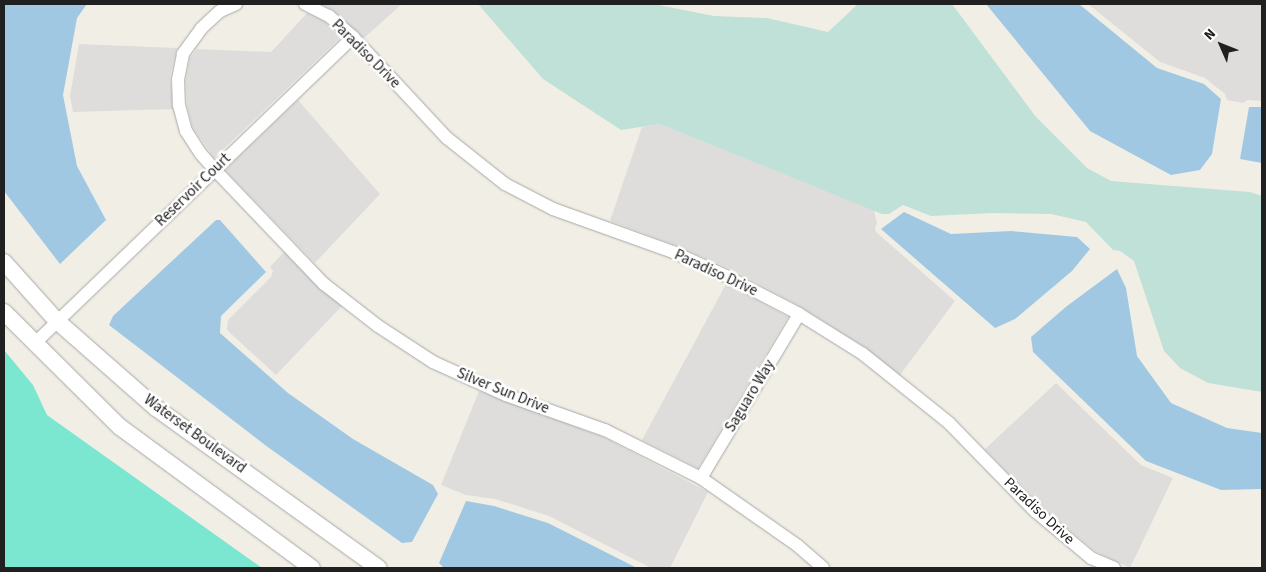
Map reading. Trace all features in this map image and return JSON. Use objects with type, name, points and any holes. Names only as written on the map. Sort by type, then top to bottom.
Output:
[{"type":"street","points":[[214,169],[201,154],[186,131],[180,105],[178,79],[183,54],[201,29],[220,11],[236,4]]},
{"type":"street","name":"Paradiso Drive","points":[[305,4],[329,16],[353,37],[447,138],[505,184],[553,209],[673,252],[728,277],[799,314],[863,354],[942,417],[1036,512],[1091,558],[1114,568]]},
{"type":"street","name":"Reservoir Court","points":[[34,344],[353,37]]},
{"type":"street","name":"Silver Sun Drive","points":[[214,169],[324,284],[378,326],[433,362],[506,395],[605,430],[701,478],[798,546],[823,568]]},
{"type":"street","name":"Waterset Boulevard","points":[[4,262],[57,320],[156,408],[379,568]]},
{"type":"street","points":[[4,312],[34,344],[120,427],[312,568]]},
{"type":"street","name":"Saguaro Way","points":[[701,478],[799,314]]},
{"type":"shaded area","points":[[4,4],[87,4],[77,18],[63,95],[77,166],[106,220],[60,264],[4,191]]},
{"type":"shaded area","points":[[322,4],[402,4],[364,38],[334,11]]},
{"type":"shaded area","points":[[478,4],[654,4],[714,16],[767,18],[828,32],[858,4],[952,4],[1036,117],[1087,168],[1111,181],[1250,192],[1262,196],[1262,392],[1208,383],[1180,368],[1164,351],[1134,261],[1120,251],[1113,250],[1086,222],[1051,214],[993,213],[931,216],[903,205],[889,214],[882,214],[660,124],[621,130],[543,79]]},
{"type":"shaded area","points":[[986,4],[1079,4],[1157,68],[1204,84],[1221,99],[1212,154],[1200,170],[1171,175],[1090,131]]},
{"type":"shaded area","points":[[1088,4],[1262,4],[1262,101],[1248,100],[1243,103],[1227,100],[1225,94],[1205,78],[1160,62]]},
{"type":"shaded area","points":[[307,13],[325,22],[341,37],[214,158],[193,128],[187,104],[186,80],[190,58],[197,49],[271,52]]},
{"type":"shaded area","points":[[79,44],[177,48],[170,76],[173,109],[73,112],[70,96]]},
{"type":"shaded area","points":[[298,100],[380,194],[315,263],[225,170]]},
{"type":"shaded area","points":[[1249,107],[1262,107],[1262,163],[1240,159]]},
{"type":"shaded area","points":[[660,124],[874,210],[877,223],[876,232],[955,301],[900,375],[866,348],[796,304],[733,270],[675,245],[610,221],[642,127]]},
{"type":"shaded area","points":[[904,212],[951,234],[1011,231],[1077,237],[1090,249],[1072,271],[1015,319],[995,328],[881,229]]},
{"type":"shaded area","points":[[216,220],[220,220],[266,272],[221,316],[220,333],[288,393],[353,439],[433,485],[438,494],[412,542],[402,543],[265,445],[109,325],[113,316]]},
{"type":"shaded area","points":[[284,252],[319,288],[342,306],[276,375],[227,330],[228,320],[271,277],[273,271],[270,267]]},
{"type":"shaded area","points":[[1117,269],[1126,288],[1137,356],[1171,403],[1227,428],[1262,433],[1262,489],[1221,490],[1146,461],[1033,352],[1031,337],[1067,306]]},
{"type":"shaded area","points":[[726,284],[788,317],[698,468],[642,440]]},
{"type":"shaded area","points":[[4,350],[33,385],[47,415],[262,568],[4,568]]},
{"type":"shaded area","points":[[1056,383],[1141,465],[1173,478],[1130,568],[1095,551],[1041,507],[985,449]]},
{"type":"shaded area","points":[[479,391],[603,437],[708,492],[670,568],[651,568],[549,516],[495,499],[466,495],[441,485]]},
{"type":"shaded area","points":[[466,501],[494,506],[548,523],[637,568],[444,568],[439,563]]}]
